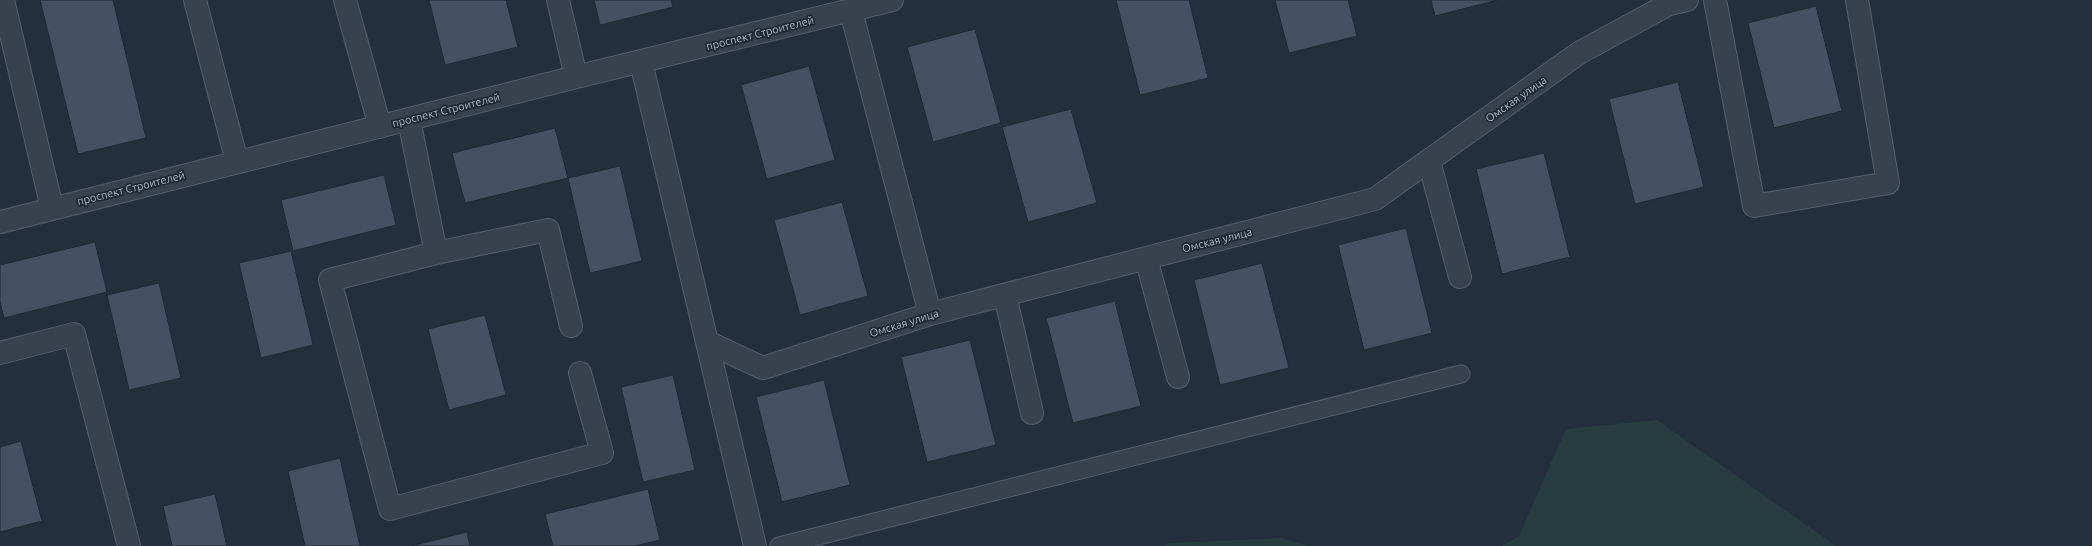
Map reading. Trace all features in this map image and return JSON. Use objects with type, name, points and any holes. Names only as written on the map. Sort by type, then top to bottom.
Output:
[{"type":"street","points":[[3,0],[52,208]]},
{"type":"street","points":[[195,0],[237,162]]},
{"type":"street","points":[[345,0],[380,127]]},
{"type":"street","points":[[558,0],[576,77]]},
{"type":"street","name":"проспект Строителей","points":[[0,222],[863,5],[892,0]]},
{"type":"street","name":"Омская улица","points":[[707,342],[763,368],[930,314],[1375,199],[1580,53],[1669,4],[1686,0]]},
{"type":"street","points":[[1715,0],[1754,206],[1888,183],[1856,0]]},
{"type":"street","points":[[863,5],[930,314]]},
{"type":"street","points":[[641,62],[755,546]]},
{"type":"street","points":[[409,120],[436,253]]},
{"type":"street","points":[[1429,161],[1460,277]]},
{"type":"street","points":[[572,326],[548,230],[436,253],[330,280],[390,509],[602,453],[580,373]]},
{"type":"street","points":[[1146,258],[1178,377]]},
{"type":"street","points":[[1005,295],[1032,413]]},
{"type":"street","points":[[0,353],[74,334],[129,546]]},
{"type":"lane","points":[[779,546],[1461,374]]},
{"type":"green space","points":[[1657,420],[1836,546],[1502,546],[1519,536],[1566,429]]},
{"type":"green space","points":[[1281,538],[1309,546],[1160,546],[1170,543]]},
{"type":"building","points":[[40,0],[113,0],[146,138],[78,154]]},
{"type":"building","points":[[429,0],[506,0],[518,47],[445,65]]},
{"type":"building","points":[[594,0],[671,0],[673,7],[600,25]]},
{"type":"building","points":[[1116,0],[1189,0],[1208,78],[1140,95]]},
{"type":"building","points":[[1275,0],[1348,0],[1357,36],[1289,53]]},
{"type":"building","points":[[1431,0],[1498,0],[1435,16]]},
{"type":"building","points":[[1816,6],[1842,111],[1774,128],[1748,23]]},
{"type":"building","points":[[975,29],[1001,123],[933,142],[907,47]]},
{"type":"building","points":[[809,66],[835,160],[767,179],[741,85]]},
{"type":"building","points":[[1678,82],[1704,187],[1635,204],[1609,99]]},
{"type":"building","points":[[1071,109],[1097,203],[1028,222],[1002,127]]},
{"type":"building","points":[[555,128],[568,178],[465,203],[452,153]]},
{"type":"building","points":[[1544,153],[1570,257],[1502,274],[1476,169]]},
{"type":"building","points":[[620,166],[642,261],[590,273],[568,178]]},
{"type":"building","points":[[384,175],[396,225],[293,251],[281,200]]},
{"type":"building","points":[[842,202],[868,296],[800,315],[774,220]]},
{"type":"building","points":[[1406,228],[1432,333],[1364,350],[1338,245]]},
{"type":"building","points":[[95,242],[107,292],[4,318],[0,302],[0,265]]},
{"type":"building","points":[[291,251],[313,345],[261,358],[239,263]]},
{"type":"building","points":[[1262,263],[1289,368],[1220,385],[1194,280]]},
{"type":"building","points":[[159,283],[181,378],[129,390],[107,295]]},
{"type":"building","points":[[1115,301],[1141,406],[1073,423],[1046,318]]},
{"type":"building","points":[[485,315],[506,395],[449,410],[428,329]]},
{"type":"building","points":[[970,340],[996,445],[927,462],[901,357]]},
{"type":"building","points":[[673,375],[695,470],[643,482],[621,387]]},
{"type":"building","points":[[824,380],[850,485],[782,502],[756,397]]},
{"type":"building","points":[[21,441],[42,521],[0,532],[0,447]]},
{"type":"building","points":[[340,458],[360,546],[305,546],[288,471]]},
{"type":"building","points":[[648,489],[660,540],[635,546],[553,546],[545,514]]},
{"type":"building","points":[[215,494],[227,546],[172,546],[163,506]]},
{"type":"building","points":[[467,532],[470,546],[411,546]]}]
